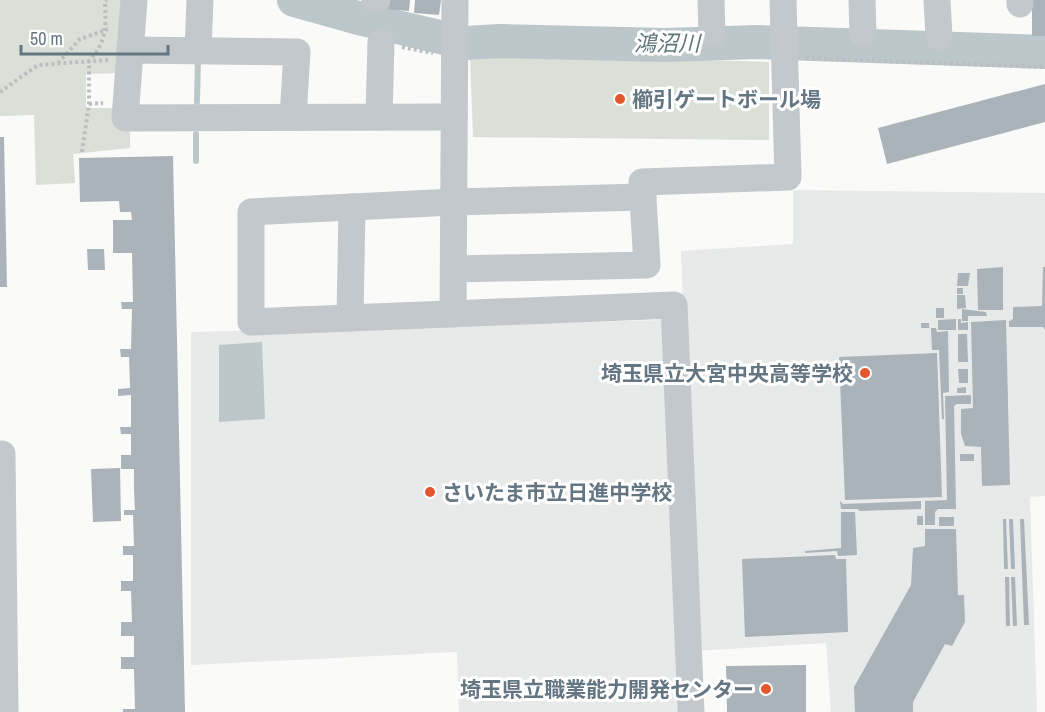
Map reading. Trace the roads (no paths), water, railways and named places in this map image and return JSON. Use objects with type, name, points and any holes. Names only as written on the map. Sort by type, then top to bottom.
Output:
[{"type":"street","points":[[134,0],[120,55],[125,118],[454,117]]},
{"type":"street","points":[[198,51],[200,0]]},
{"type":"street","points":[[453,314],[455,0]]},
{"type":"street","points":[[711,0],[712,34]]},
{"type":"street","points":[[454,269],[647,265],[642,182],[788,177],[783,0]]},
{"type":"street","points":[[862,0],[863,34]]},
{"type":"street","points":[[937,0],[939,37]]},
{"type":"street","points":[[379,117],[381,42]]},
{"type":"street","points":[[120,55],[198,51],[297,52],[293,117]]},
{"type":"street","points":[[643,197],[454,202],[251,213],[251,322],[674,306],[691,712]]},
{"type":"street","points":[[350,318],[352,207]]},
{"type":"street","points":[[2,454],[5,712]]},
{"type":"waterway","name":"鴻沼川","points":[[294,0],[358,18],[466,43],[500,41],[666,45],[757,42],[1045,52]]},
{"type":"waterway","points":[[197,102],[198,57]]},
{"type":"waterway","points":[[196,134],[196,161]]},
{"type":"place","name":"櫛引ゲートボール場","points":[[620,99]]},
{"type":"place","name":"埼玉県立大宮中央高等学校","points":[[865,373]]},
{"type":"place","name":"さいたま市立日進中学校","points":[[430,492]]},
{"type":"place","name":"埼玉県立職業能力開発センター","points":[[766,689]]}]
